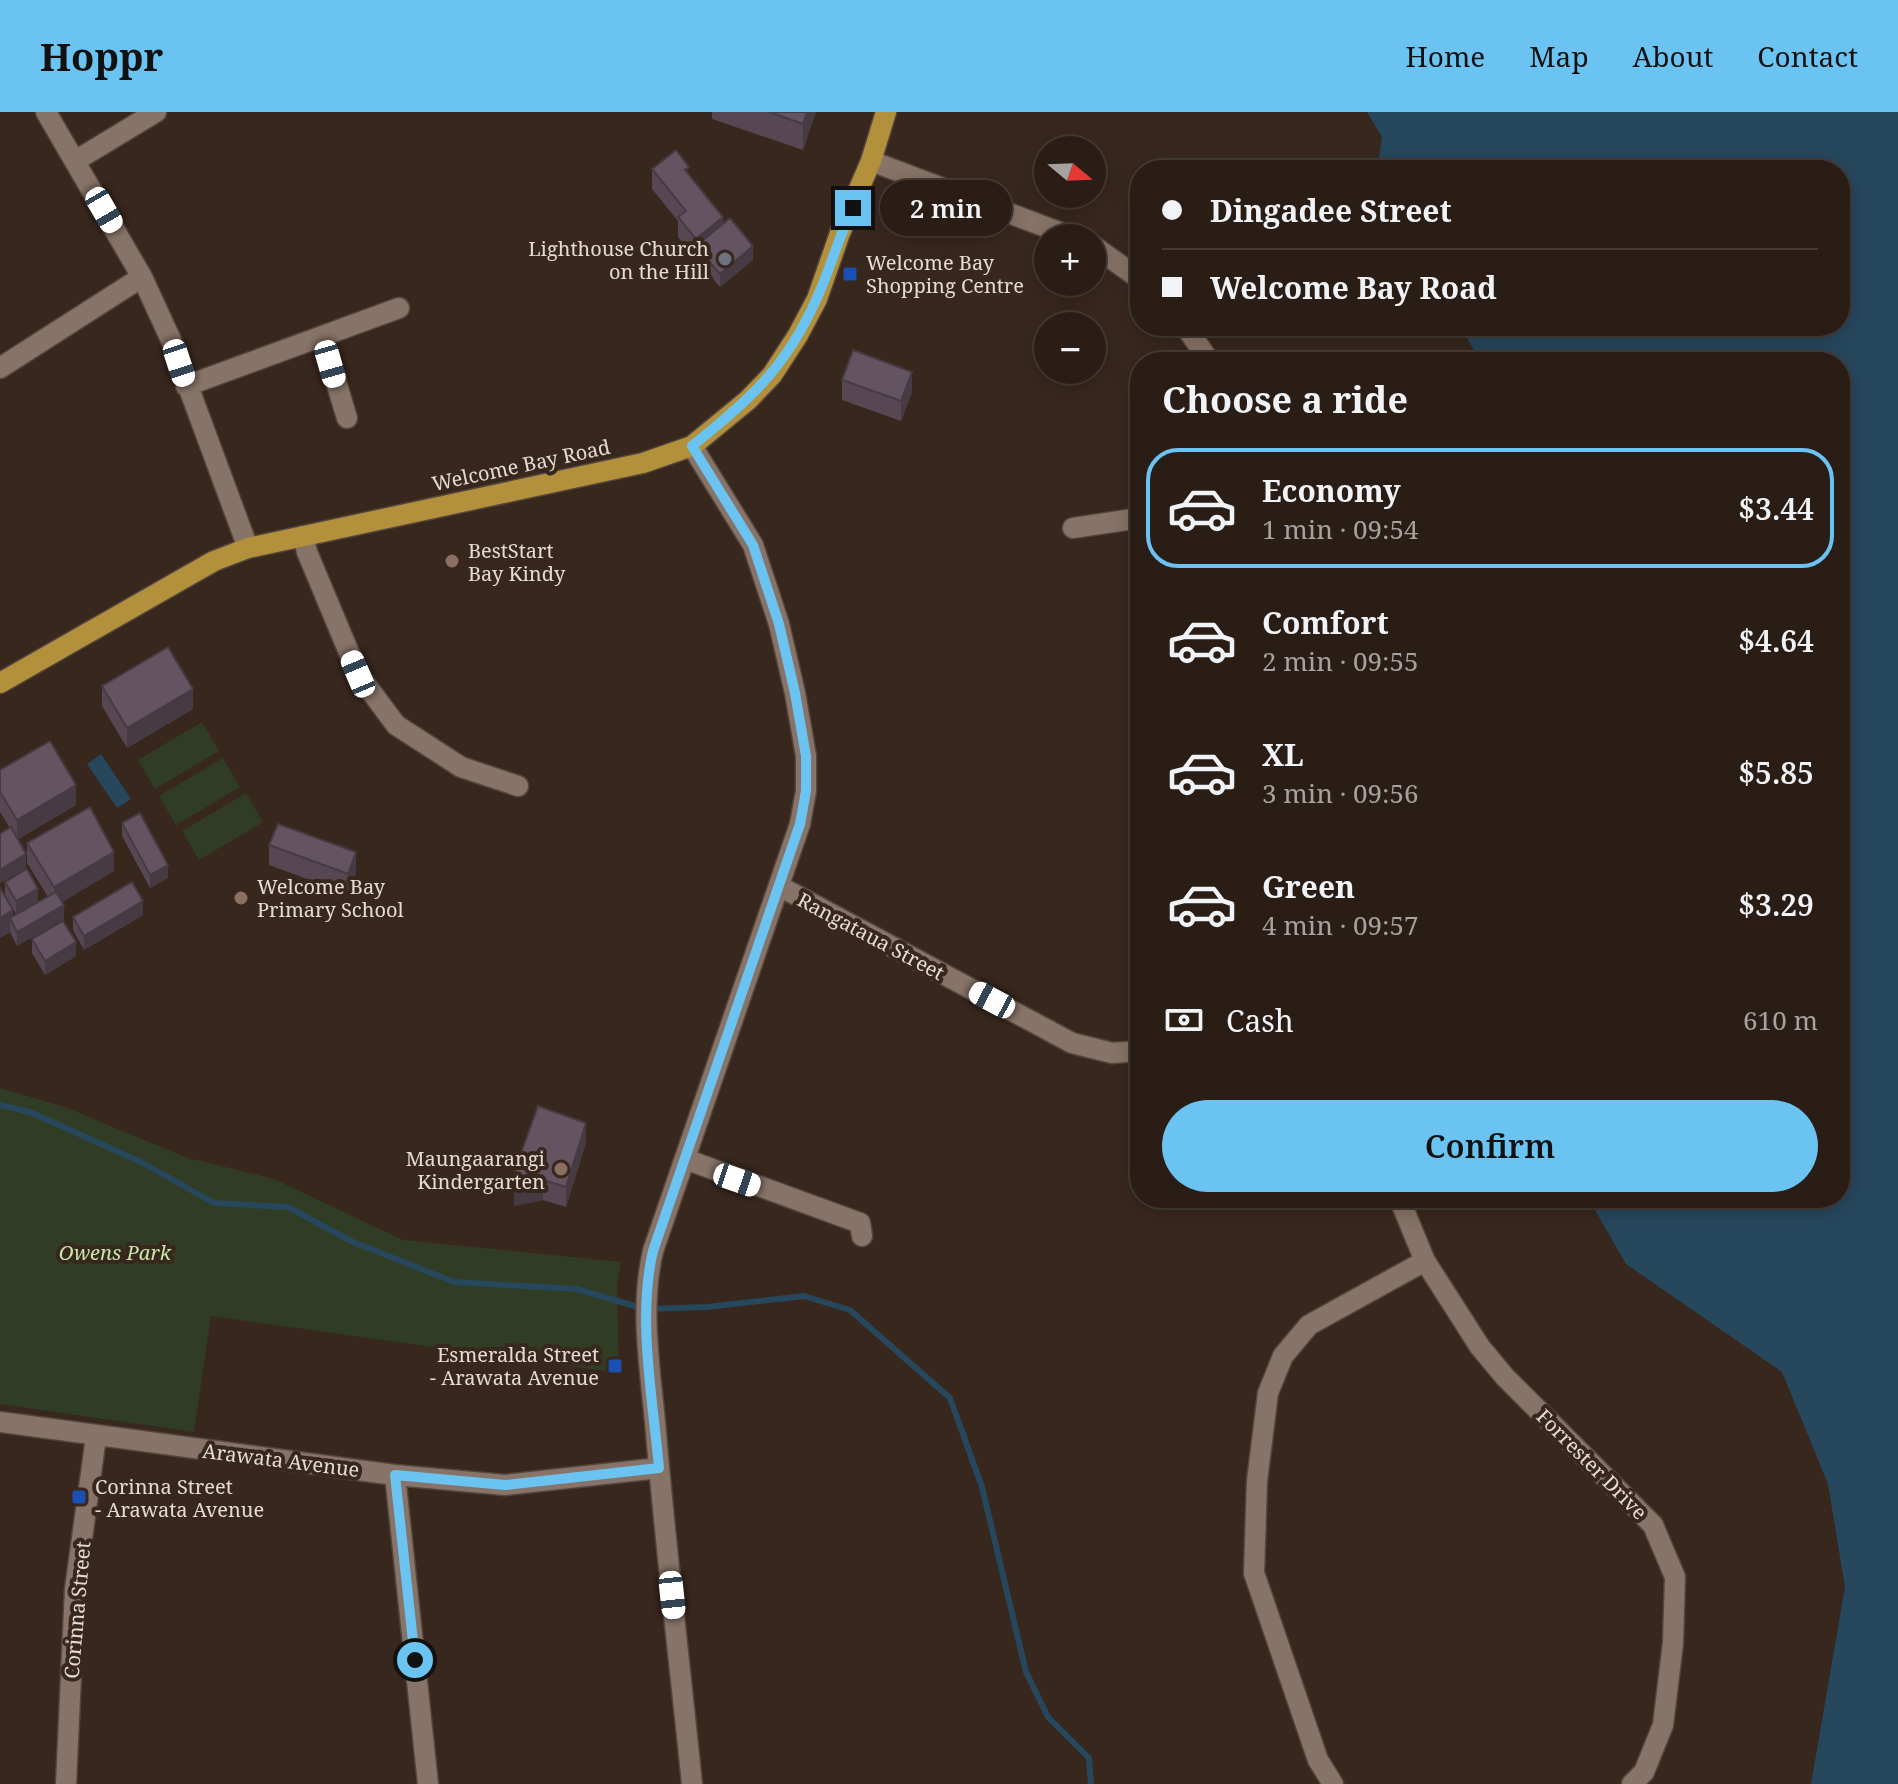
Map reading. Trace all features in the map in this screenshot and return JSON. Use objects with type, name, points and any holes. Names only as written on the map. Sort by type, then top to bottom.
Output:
[{"type":"main road","name":"Welcome Bay Road","points":[[0,683],[214,561],[248,548],[643,463],[692,446],[748,400],[772,375],[798,335],[817,299],[840,233],[871,161],[886,112]]},
{"type":"street","points":[[46,112],[142,277],[171,340],[248,548]]},
{"type":"street","points":[[75,161],[156,112]]},
{"type":"street","points":[[871,161],[1038,224]]},
{"type":"street","points":[[1106,255],[1130,272]]},
{"type":"street","points":[[0,368],[142,277]]},
{"type":"street","points":[[186,386],[399,308]]},
{"type":"street","points":[[322,336],[347,418]]},
{"type":"street","points":[[692,446],[753,545],[779,624],[806,756],[806,791],[800,824],[653,1251],[646,1280],[645,1309],[659,1468],[692,1784]]},
{"type":"street","points":[[1073,528],[1130,519]]},
{"type":"street","points":[[303,536],[358,674],[396,725],[461,767],[518,786]]},
{"type":"street","name":"Rangataua Street","points":[[779,886],[1072,1043],[1112,1053],[1130,1052]]},
{"type":"street","points":[[685,1159],[860,1223],[862,1236]]},
{"type":"street","name":"Forrester Drive","points":[[1403,1208],[1425,1261],[1480,1347],[1505,1377],[1653,1525],[1675,1577],[1673,1643],[1663,1725],[1644,1772],[1632,1784]]},
{"type":"street","points":[[1333,1784],[1318,1760],[1254,1573],[1257,1481],[1268,1393],[1283,1356],[1309,1325],[1425,1261]]},
{"type":"street","name":"Arawata Avenue","points":[[0,1422],[395,1475],[505,1485],[659,1468]]},
{"type":"street","name":"Corinna Street","points":[[66,1784],[75,1589],[96,1437]]},
{"type":"street","points":[[395,1475],[428,1784]]},
{"type":"green space","points":[[202,722],[219,751],[155,789],[138,760]]},
{"type":"green space","points":[[223,758],[240,787],[176,825],[159,796]]},
{"type":"green space","points":[[246,793],[263,822],[199,860],[182,831]]},
{"type":"green space","name":"Owens Park","points":[[0,1088],[65,1107],[188,1158],[274,1179],[403,1240],[621,1262],[617,1284],[619,1373],[211,1316],[194,1432],[0,1404]]},
{"type":"water","points":[[1367,112],[1898,112],[1898,1784],[1811,1784],[1845,1587],[1828,1484],[1782,1372],[1626,1264],[1594,1208],[1850,1208],[1850,352],[1475,352],[1466,336],[1850,336],[1850,160],[1379,160],[1382,137]]},
{"type":"water","points":[[101,754],[131,799],[117,808],[87,764]]},
{"type":"building","points":[[769,112],[807,112],[803,124]]},
{"type":"building","points":[[676,150],[689,167],[685,170],[723,217],[696,239],[678,217],[686,211],[652,169]]},
{"type":"building","points":[[730,218],[753,246],[720,274],[696,246]]},
{"type":"building","points":[[853,350],[912,372],[901,401],[842,380]]},
{"type":"building","points":[[168,647],[193,689],[127,728],[102,686]]},
{"type":"building","points":[[50,741],[76,785],[17,820],[0,792],[0,770]]},
{"type":"building","points":[[90,807],[114,852],[54,887],[27,843]]},
{"type":"building","points":[[140,813],[168,865],[150,875],[122,823]]},
{"type":"building","points":[[278,824],[356,852],[348,874],[269,845]]},
{"type":"building","points":[[11,827],[26,854],[0,870],[0,834]]},
{"type":"building","points":[[27,869],[38,889],[16,901],[5,882]]},
{"type":"building","points":[[132,882],[143,901],[84,936],[73,917]]},
{"type":"building","points":[[0,888],[13,910],[0,918]]},
{"type":"building","points":[[56,892],[64,905],[17,932],[10,918]]},
{"type":"building","points":[[63,921],[76,942],[45,961],[32,939]]},
{"type":"building","points":[[538,1106],[586,1123],[566,1187],[543,1180],[514,1186],[516,1167]]},
{"type":"waterway","points":[[0,1105],[30,1112],[141,1162],[214,1203],[288,1207],[353,1242],[454,1282],[577,1289],[645,1309],[707,1307],[804,1296],[850,1310],[950,1398],[982,1487],[1026,1672],[1048,1717],[1089,1758],[1091,1784]]},
{"type":"place","name":"Lighthouse Church on the Hill","points":[[725,259]]},
{"type":"place","name":"Welcome Bay Shopping Centre","points":[[850,274]]},
{"type":"place","name":"BestStart Bay Kindy","points":[[452,561]]},
{"type":"place","name":"Welcome Bay Primary School","points":[[241,898]]},
{"type":"place","name":"Maungaarangi Kindergarten","points":[[561,1169]]},
{"type":"place","name":"Esmeralda Street - Arawata Avenue","points":[[615,1366]]},
{"type":"place","name":"Corinna Street - Arawata Avenue","points":[[79,1497]]},
{"type":"route","points":[[415,1660],[395,1475],[505,1485],[659,1468],[645,1309],[646,1280],[653,1251],[800,824],[806,791],[806,756],[795,693],[779,624],[753,545],[692,446],[748,400],[772,375],[817,299],[840,233],[853,208]]}]
